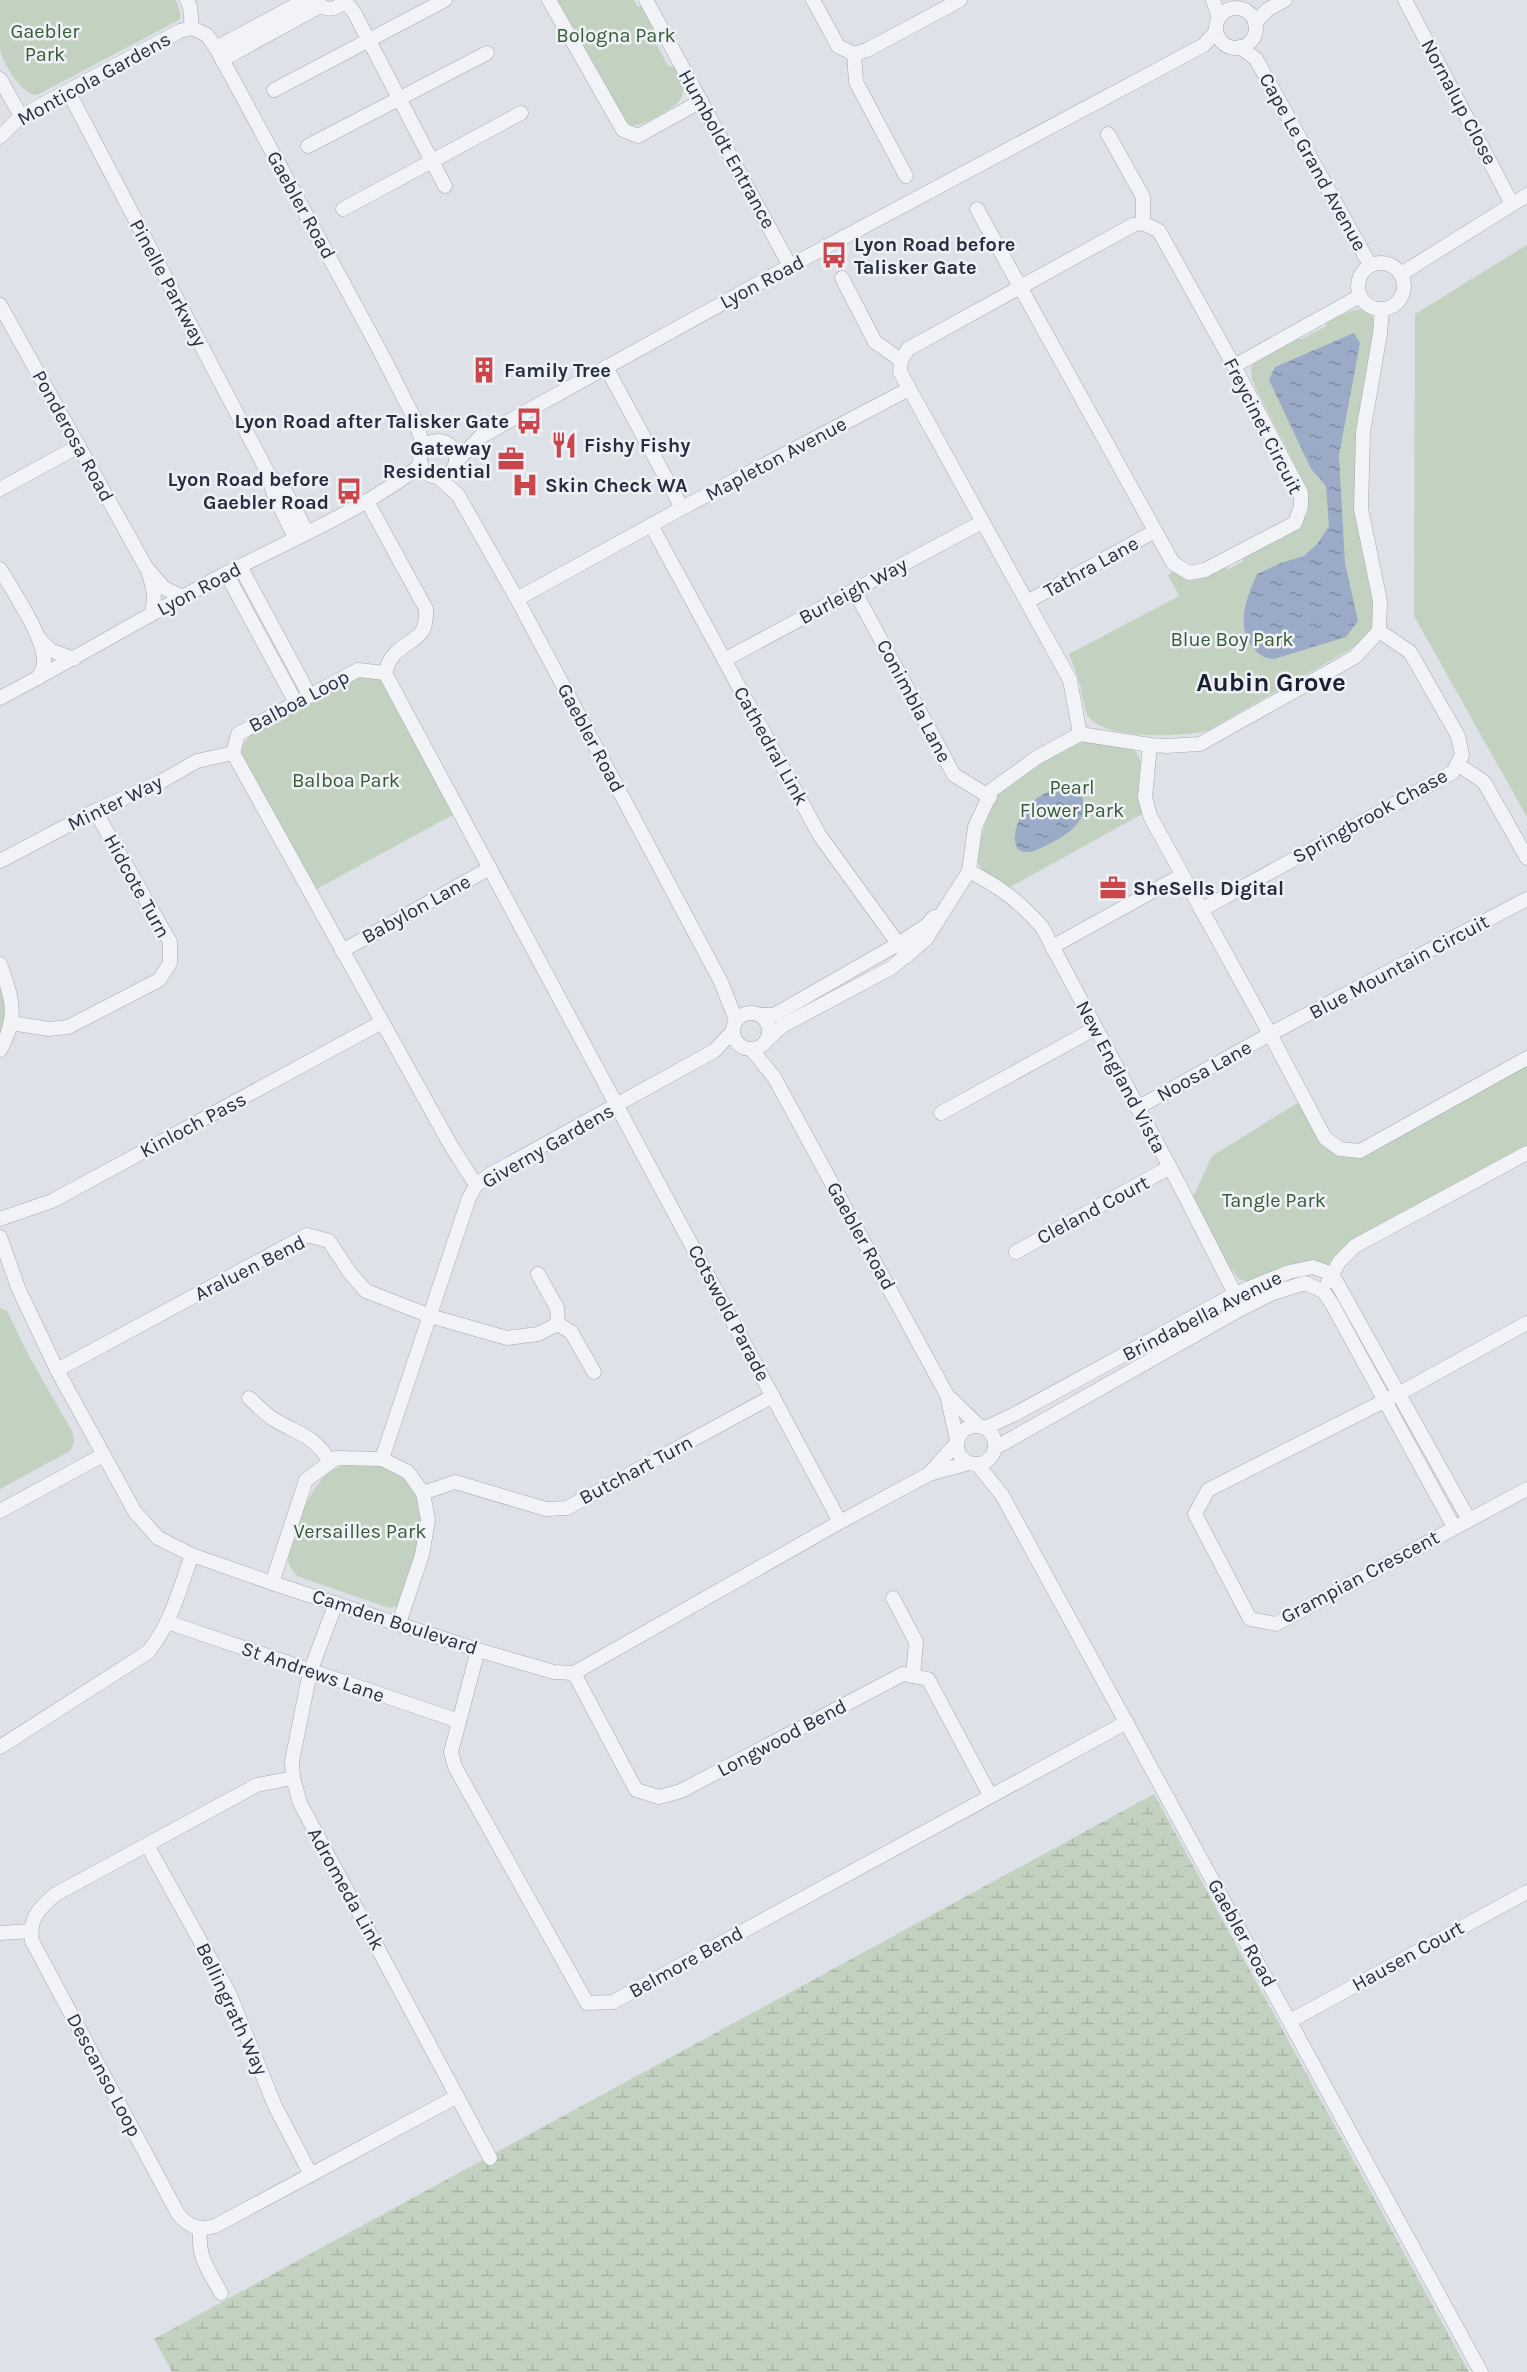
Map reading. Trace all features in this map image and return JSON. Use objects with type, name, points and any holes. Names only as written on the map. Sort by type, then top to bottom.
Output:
[{"type":"street","points":[[187,0],[192,28]]},
{"type":"street","points":[[219,54],[305,0]]},
{"type":"street","points":[[274,90],[445,0]]},
{"type":"street","points":[[549,0],[623,130],[638,136],[701,102]]},
{"type":"street","name":"Humboldt Entrance","points":[[646,0],[790,266]]},
{"type":"street","points":[[813,0],[838,46],[855,54],[867,50],[960,0]]},
{"type":"street","points":[[1213,0],[1218,24]]},
{"type":"street","points":[[1204,45],[1234,47],[1246,45],[1244,16],[1268,10],[1285,0]]},
{"type":"street","name":"Nornalup Close","points":[[1406,0],[1512,204]]},
{"type":"street","points":[[219,54],[318,3],[333,9],[344,1],[350,7],[369,41],[445,186]]},
{"type":"street","name":"Lyon Road","points":[[456,464],[480,437],[790,266],[1204,45],[1229,9],[1244,16]]},
{"type":"street","name":"Cape Le Grand Avenue","points":[[1244,16],[1256,58],[1370,265]]},
{"type":"street","name":"Cape Le Grand Avenue","points":[[1218,24],[1222,42],[1256,58]]},
{"type":"street","name":"Gaebler Road","points":[[192,28],[207,35],[219,54],[380,351],[414,418],[424,447]]},
{"type":"street","name":"Monticola Gardens","points":[[0,137],[21,116],[180,31],[192,28]]},
{"type":"street","points":[[309,146],[487,53]]},
{"type":"street","points":[[855,54],[856,82],[906,176]]},
{"type":"street","points":[[0,79],[21,116]]},
{"type":"street","name":"Pinelle Parkway","points":[[68,91],[269,475],[273,492],[301,535]]},
{"type":"street","points":[[343,209],[521,113]]},
{"type":"street","points":[[1080,735],[1070,680],[900,372],[901,360],[908,349],[1133,225],[1143,223],[1143,197],[1108,134]]},
{"type":"street","points":[[1401,274],[1527,195]]},
{"type":"street","name":"Freycinet Circuit","points":[[977,209],[1173,563],[1189,573],[1205,570],[1295,523],[1301,506],[1301,493],[1159,231],[1143,223]]},
{"type":"street","points":[[1382,262],[1390,264],[1401,274],[1404,290],[1401,297],[1390,307],[1382,309],[1369,306],[1360,296],[1358,284],[1360,277],[1370,265],[1382,262]]},
{"type":"street","points":[[842,278],[875,342],[901,360]]},
{"type":"street","points":[[1234,366],[1360,296]]},
{"type":"street","name":"Ponderosa Road","points":[[0,305],[4,325],[79,446],[146,567],[155,594],[151,615]]},
{"type":"street","points":[[749,1050],[766,1041],[782,1026],[891,968],[926,939],[966,876],[975,827],[992,790],[1036,758],[1080,735],[1150,745],[1200,744],[1355,657],[1379,631],[1380,601],[1361,509],[1363,432],[1380,334],[1382,309]]},
{"type":"street","points":[[606,367],[682,508]]},
{"type":"street","name":"Mapleton Avenue","points":[[517,599],[682,508],[909,389]]},
{"type":"street","name":"Gaebler Road","points":[[414,418],[444,442]]},
{"type":"street","name":"Lyon Road","points":[[444,442],[480,437]]},
{"type":"street","points":[[435,441],[444,442],[452,447],[456,464],[451,472],[435,477],[424,471],[420,459],[424,447],[435,441]]},
{"type":"street","points":[[0,489],[79,446]]},
{"type":"street","name":"Gaebler Road","points":[[456,464],[458,495]]},
{"type":"street","name":"Lyon Road","points":[[0,698],[226,573],[367,501],[399,482],[421,465]]},
{"type":"street","name":"Gaebler Road","points":[[435,477],[458,495],[517,599],[721,982],[744,1020],[769,1026],[766,1041],[774,1077]]},
{"type":"street","name":"Lyon Road","points":[[399,482],[435,477]]},
{"type":"street","points":[[367,501],[426,609],[427,624],[420,636],[401,648],[391,658],[385,673],[618,1105]]},
{"type":"street","name":"Burleigh Way","points":[[724,660],[982,522]]},
{"type":"street","name":"Cathedral Link","points":[[651,525],[820,836],[907,956]]},
{"type":"street","name":"Tathra Lane","points":[[1027,602],[1155,531]]},
{"type":"street","name":"Ponderosa Road","points":[[146,567],[164,588],[183,597]]},
{"type":"street","points":[[240,567],[310,696]]},
{"type":"street","points":[[0,569],[39,639],[44,660],[43,669],[38,678]]},
{"type":"street","points":[[226,573],[296,703]]},
{"type":"street","name":"Conimbla Lane","points":[[854,590],[954,775],[990,797]]},
{"type":"street","name":"Springbrook Chase","points":[[1201,910],[1453,772],[1462,755],[1458,736],[1410,652],[1379,631]]},
{"type":"street","points":[[39,639],[50,650],[74,659]]},
{"type":"street","name":"Balboa Loop","points":[[385,673],[358,670],[238,734],[233,753],[450,1144],[476,1185]]},
{"type":"street","points":[[1150,745],[1145,798],[1150,816],[1325,1138],[1340,1149],[1360,1151],[1527,1058]]},
{"type":"street","name":"Minter Way","points":[[0,861],[95,811],[162,781],[197,761],[233,753]]},
{"type":"street","points":[[1457,764],[1484,782],[1527,858]]},
{"type":"street","name":"Hidcote Turn","points":[[12,1023],[49,1029],[68,1028],[159,980],[170,963],[170,942],[95,811]]},
{"type":"street","name":"Babylon Lane","points":[[342,951],[490,868]]},
{"type":"street","points":[[1052,946],[1182,875]]},
{"type":"street","points":[[744,1020],[774,1015],[898,944],[927,925],[966,876]]},
{"type":"street","name":"New England Vista","points":[[966,876],[997,886],[1022,905],[1042,927],[1094,1029],[1170,1167],[1235,1294],[1239,1310]]},
{"type":"street","name":"Blue Mountain Circuit","points":[[1270,1034],[1527,899]]},
{"type":"street","points":[[0,964],[12,996],[12,1023],[0,1050]]},
{"type":"street","name":"Gaebler Road","points":[[744,1020],[737,1044],[749,1050],[774,1077],[947,1395],[957,1442]]},
{"type":"street","name":"Giverny Gardens","points":[[382,1459],[469,1198],[476,1185],[491,1174],[714,1051],[744,1020]]},
{"type":"street","name":"Kinloch Pass","points":[[0,1220],[52,1201],[382,1022]]},
{"type":"street","points":[[941,1113],[1094,1029]]},
{"type":"street","name":"Noosa Lane","points":[[1137,1108],[1270,1034]]},
{"type":"street","name":"Giverny Gardens","points":[[714,1051],[749,1050]]},
{"type":"street","name":"Cotswold Parade","points":[[618,1105],[840,1521]]},
{"type":"street","points":[[1527,1153],[1355,1246],[1339,1262],[1323,1291],[1454,1527],[1527,1489]]},
{"type":"street","name":"Cleland Court","points":[[1016,1251],[1170,1167]]},
{"type":"street","name":"Araluen Bend","points":[[57,1370],[307,1235],[330,1241],[350,1273],[366,1291],[430,1316],[507,1338],[538,1334],[558,1324]]},
{"type":"street","name":"Camden Boulevard","points":[[0,1237],[19,1290],[57,1370],[135,1512],[158,1538],[192,1554],[272,1583],[478,1650],[554,1672],[574,1673]]},
{"type":"street","name":"Brindabella Avenue","points":[[982,1427],[1013,1415],[1235,1294],[1289,1272],[1312,1267],[1332,1274]]},
{"type":"street","points":[[538,1274],[557,1308],[558,1324],[571,1332],[594,1372]]},
{"type":"street","points":[[1332,1274],[1400,1392],[1468,1520]]},
{"type":"street","name":"Brindabella Avenue","points":[[983,1458],[1239,1310],[1273,1293],[1305,1283],[1323,1291]]},
{"type":"street","points":[[1384,1400],[1527,1323]]},
{"type":"street","name":"Gaebler Road","points":[[947,1395],[982,1427]]},
{"type":"street","name":"Butchart Turn","points":[[423,1493],[455,1482],[546,1509],[567,1508],[773,1396]]},
{"type":"street","points":[[249,1398],[272,1419],[308,1437],[321,1447],[330,1462]]},
{"type":"street","name":"Grampian Crescent","points":[[1384,1400],[1208,1490],[1195,1514],[1250,1619],[1276,1624],[1454,1527]]},
{"type":"street","points":[[574,1673],[840,1521],[929,1474],[983,1458],[994,1438],[982,1427],[967,1427],[929,1474]]},
{"type":"street","points":[[957,1442],[960,1457],[983,1458]]},
{"type":"street","points":[[0,1511],[103,1455]]},
{"type":"street","points":[[272,1583],[306,1479],[336,1458],[382,1459],[408,1472],[423,1493],[428,1520],[422,1555],[399,1623]]},
{"type":"street","name":"Gaebler Road","points":[[983,1458],[1481,2372]]},
{"type":"street","points":[[0,1747],[148,1652],[159,1639],[167,1622],[192,1554]]},
{"type":"street","points":[[893,1598],[916,1642],[913,1676],[928,1679],[990,1795]]},
{"type":"street","name":"Adromeda Link","points":[[336,1603],[310,1672],[292,1761],[293,1778],[300,1803],[490,2158]]},
{"type":"street","name":"St Andrews Lane","points":[[167,1622],[459,1721]]},
{"type":"street","name":"Belmore Bend","points":[[478,1650],[451,1752],[455,1767],[587,2003],[614,2002],[1127,1722]]},
{"type":"street","name":"Longwood Bend","points":[[574,1673],[636,1790],[659,1797],[681,1791],[903,1674],[913,1676]]},
{"type":"street","points":[[0,1933],[31,1931],[34,1915],[56,1894],[257,1785],[293,1778]]},
{"type":"street","name":"Bellingrath Way","points":[[147,1845],[228,1993],[275,2106],[311,2175]]},
{"type":"street","name":"Hausen Court","points":[[1290,2020],[1527,1892]]},
{"type":"street","name":"Descanso Loop","points":[[31,1931],[32,1941],[178,2214],[187,2224],[200,2229]]},
{"type":"street","points":[[221,2293],[201,2256],[200,2229],[215,2226],[456,2097]]},
{"type":"green space","name":"Gaebler Park","points":[[0,0],[176,0],[181,16],[179,20],[37,95],[31,94],[19,84],[2,55]]},
{"type":"green space","name":"Bologna Park","points":[[556,0],[634,0],[637,6],[643,7],[655,31],[652,36],[668,66],[674,67],[682,82],[683,94],[677,104],[640,124],[632,126],[623,119]]},
{"type":"green space","points":[[1527,245],[1527,817],[1414,616],[1415,314]]},
{"type":"green space","name":"Blue Boy Park","points":[[1362,309],[1372,316],[1375,328],[1355,495],[1375,593],[1374,625],[1358,645],[1207,731],[1180,735],[1145,735],[1111,730],[1098,724],[1089,717],[1085,710],[1080,685],[1069,654],[1179,596],[1168,575],[1174,571],[1198,577],[1221,567],[1229,569],[1243,561],[1244,554],[1302,523],[1308,512],[1308,490],[1257,391],[1252,379],[1251,367],[1260,358],[1297,338],[1302,339],[1326,326],[1327,322],[1351,311]]},
{"type":"green space","name":"Balboa Park","points":[[360,675],[381,678],[456,813],[315,890],[242,760],[242,747],[251,734]]},
{"type":"green space","name":"Pearl Flower Park","points":[[1083,742],[1123,745],[1136,752],[1141,762],[1144,813],[1010,887],[983,871],[977,859],[977,852],[991,808],[1001,790],[1034,763],[1060,749]]},
{"type":"green space","points":[[0,978],[8,1010],[0,1038]]},
{"type":"green space","name":"Tangle Park","points":[[1527,1064],[1527,1149],[1352,1244],[1331,1270],[1252,1282],[1240,1280],[1230,1268],[1192,1199],[1212,1156],[1299,1102],[1316,1133],[1330,1150],[1338,1155],[1361,1156]]},
{"type":"green space","points":[[0,1308],[7,1311],[29,1356],[73,1433],[74,1443],[70,1451],[0,1489]]},
{"type":"green space","name":"Versailles Park","points":[[361,1461],[387,1467],[406,1478],[413,1486],[422,1508],[421,1538],[403,1599],[398,1606],[389,1608],[297,1576],[289,1564],[288,1556],[294,1531],[313,1491],[334,1469]]},
{"type":"green space","points":[[1154,1794],[1469,2372],[172,2372],[154,2339]]},
{"type":"water","points":[[1354,333],[1360,343],[1339,455],[1345,563],[1358,621],[1346,637],[1274,659],[1267,658],[1253,648],[1244,627],[1247,601],[1257,574],[1304,556],[1318,543],[1329,526],[1326,486],[1311,469],[1269,380],[1275,367]]},
{"type":"water","points":[[1071,783],[1078,788],[1083,806],[1082,815],[1073,829],[1041,848],[1029,852],[1021,851],[1015,839],[1019,820],[1024,811],[1034,800],[1044,794]]},
{"type":"place","name":"Lyon Road before Talisker Gate","points":[[834,255]]},
{"type":"place","name":"Family Tree","points":[[484,370]]},
{"type":"place","name":"Lyon Road after Talisker Gate","points":[[529,421]]},
{"type":"place","name":"Fishy Fishy","points":[[564,445]]},
{"type":"place","name":"Gateway Residential","points":[[511,459]]},
{"type":"place","name":"Skin Check WA","points":[[525,485]]},
{"type":"place","name":"Lyon Road before Gaebler Road","points":[[349,491]]},
{"type":"place","name":"SheSells Digital","points":[[1113,888]]},
{"type":"district","name":"Aubin Grove","points":[[1271,682]]}]
